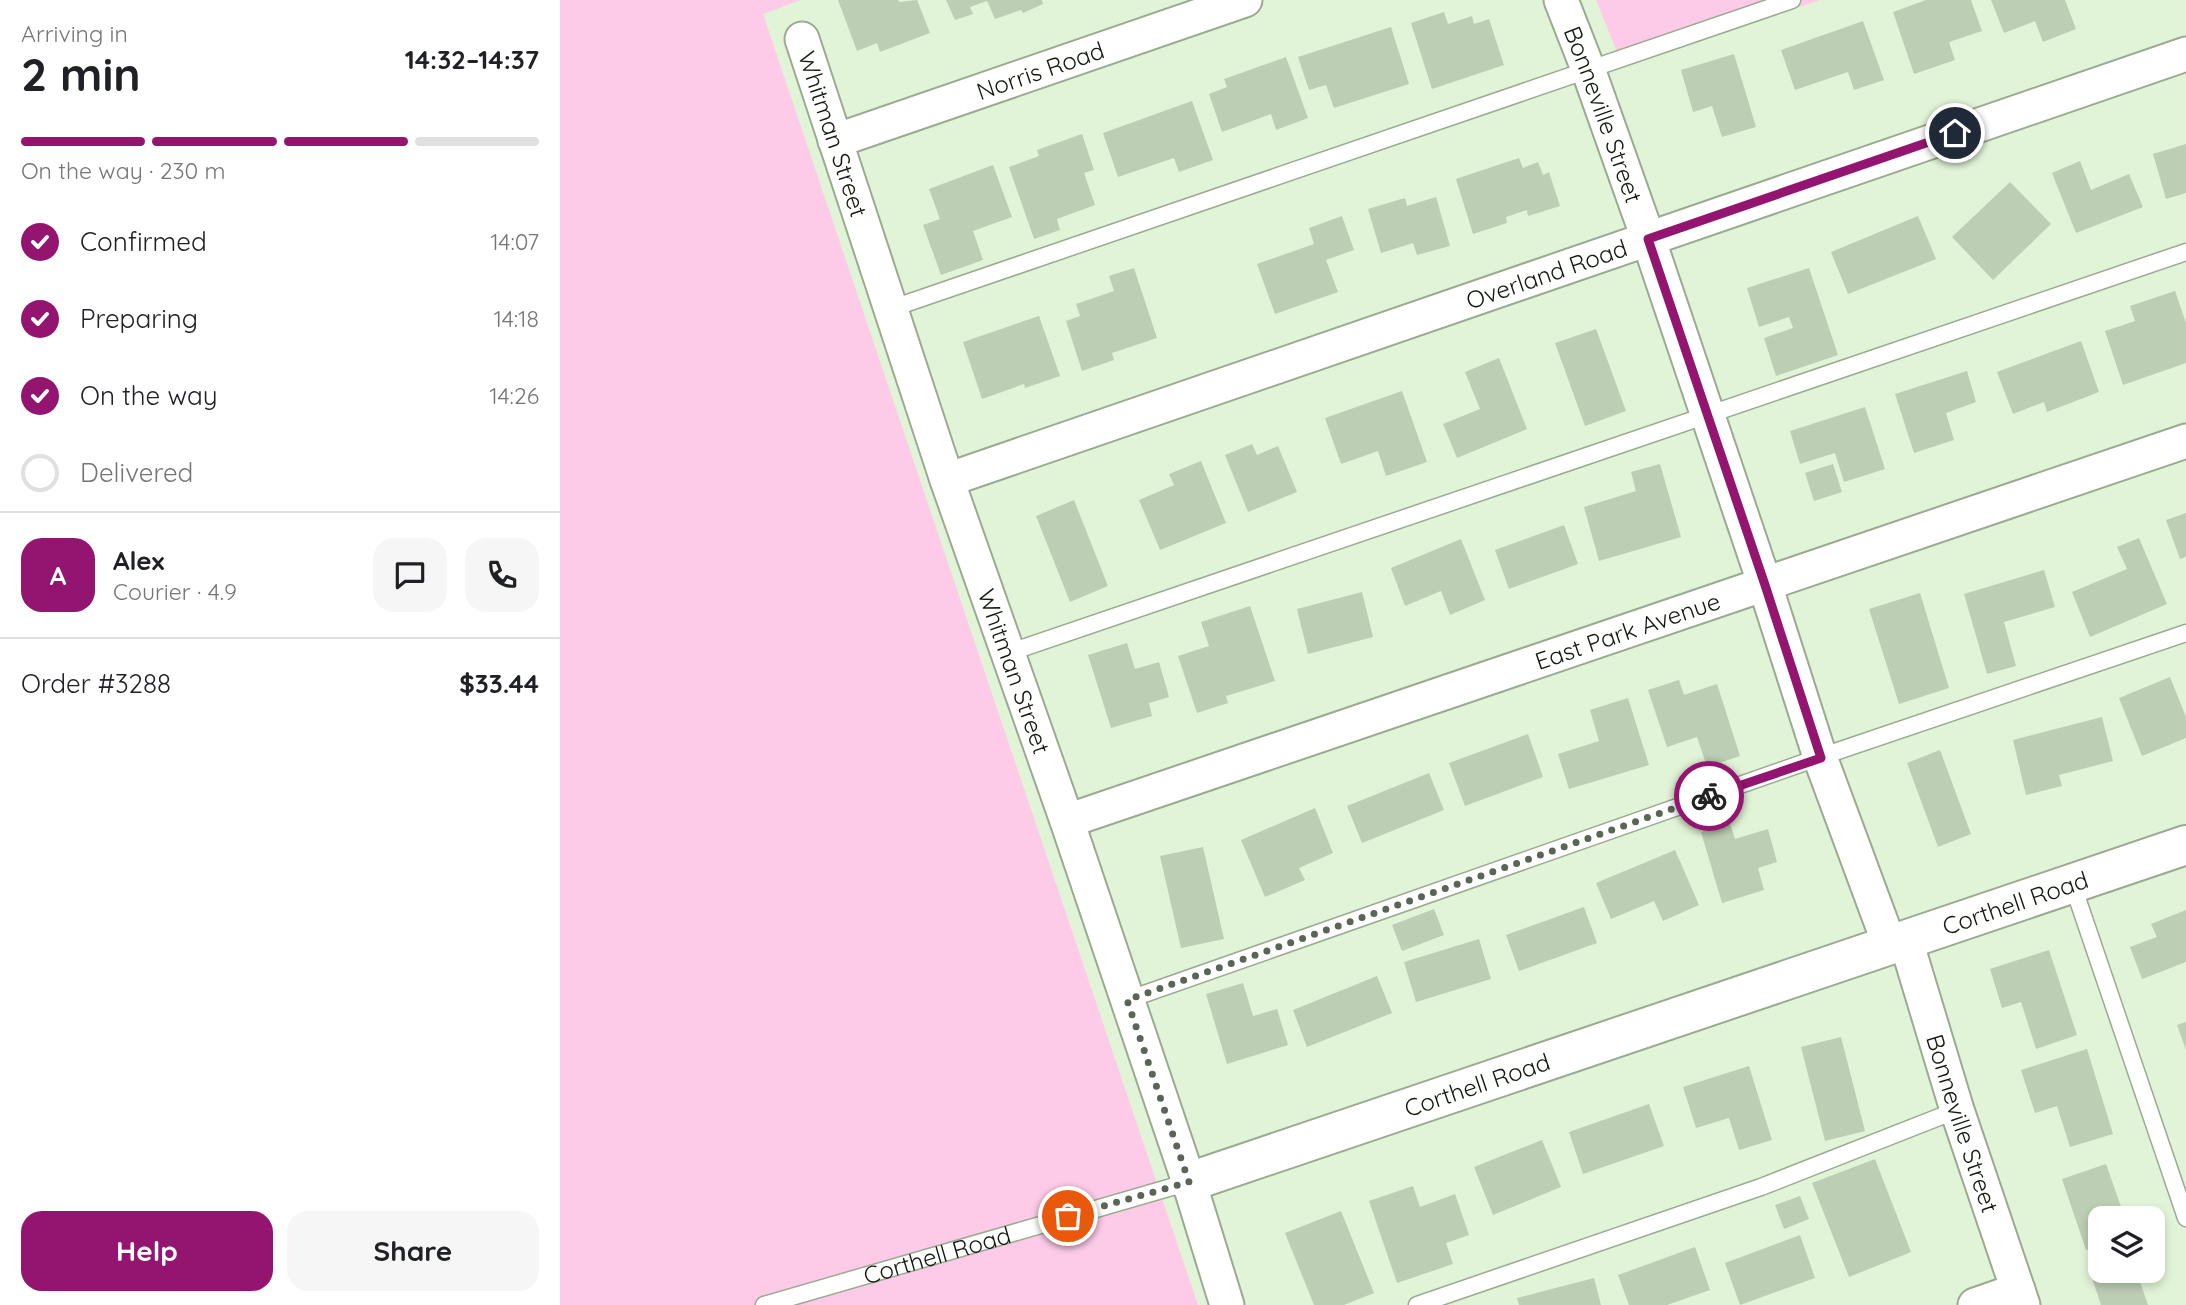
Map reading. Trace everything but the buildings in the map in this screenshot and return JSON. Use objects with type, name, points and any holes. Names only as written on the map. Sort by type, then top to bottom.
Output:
[{"type":"street","name":"Norris Road","points":[[835,141],[1245,0]]},
{"type":"street","name":"Bonneville Street","points":[[1561,0],[1648,239],[1821,758],[1898,943],[2021,1298]]},
{"type":"street","name":"Whitman Street","points":[[802,38],[947,480],[1067,821],[1189,1182],[1227,1305]]},
{"type":"street","name":"Overland Road","points":[[947,480],[2186,54]]},
{"type":"street","name":"East Park Avenue","points":[[1067,821],[2186,441]]},
{"type":"street","name":"Corthell Road","points":[[1189,1182],[2186,845]]},
{"type":"street","points":[[1975,1305],[2021,1298]]},
{"type":"lane","points":[[890,309],[1792,0]]},
{"type":"lane","points":[[1008,653],[2186,252]]},
{"type":"lane","points":[[1127,1000],[2186,633]]},
{"type":"lane","points":[[2073,883],[2186,1218]]},
{"type":"lane","points":[[1417,1305],[1761,1187],[1957,1111]]},
{"type":"lane","name":"Corthell Road","points":[[764,1305],[1189,1182]]},
{"type":"shaded area","points":[[560,0],[801,0],[763,14],[1198,1305],[560,1305]]},
{"type":"shaded area","points":[[1596,0],[1820,0],[1623,67]]},
{"type":"way so far","points":[[1068,1216],[1189,1182],[1127,1000],[1709,796]]},
{"type":"route","points":[[1709,796],[1821,758],[1648,239],[1955,133]]}]
